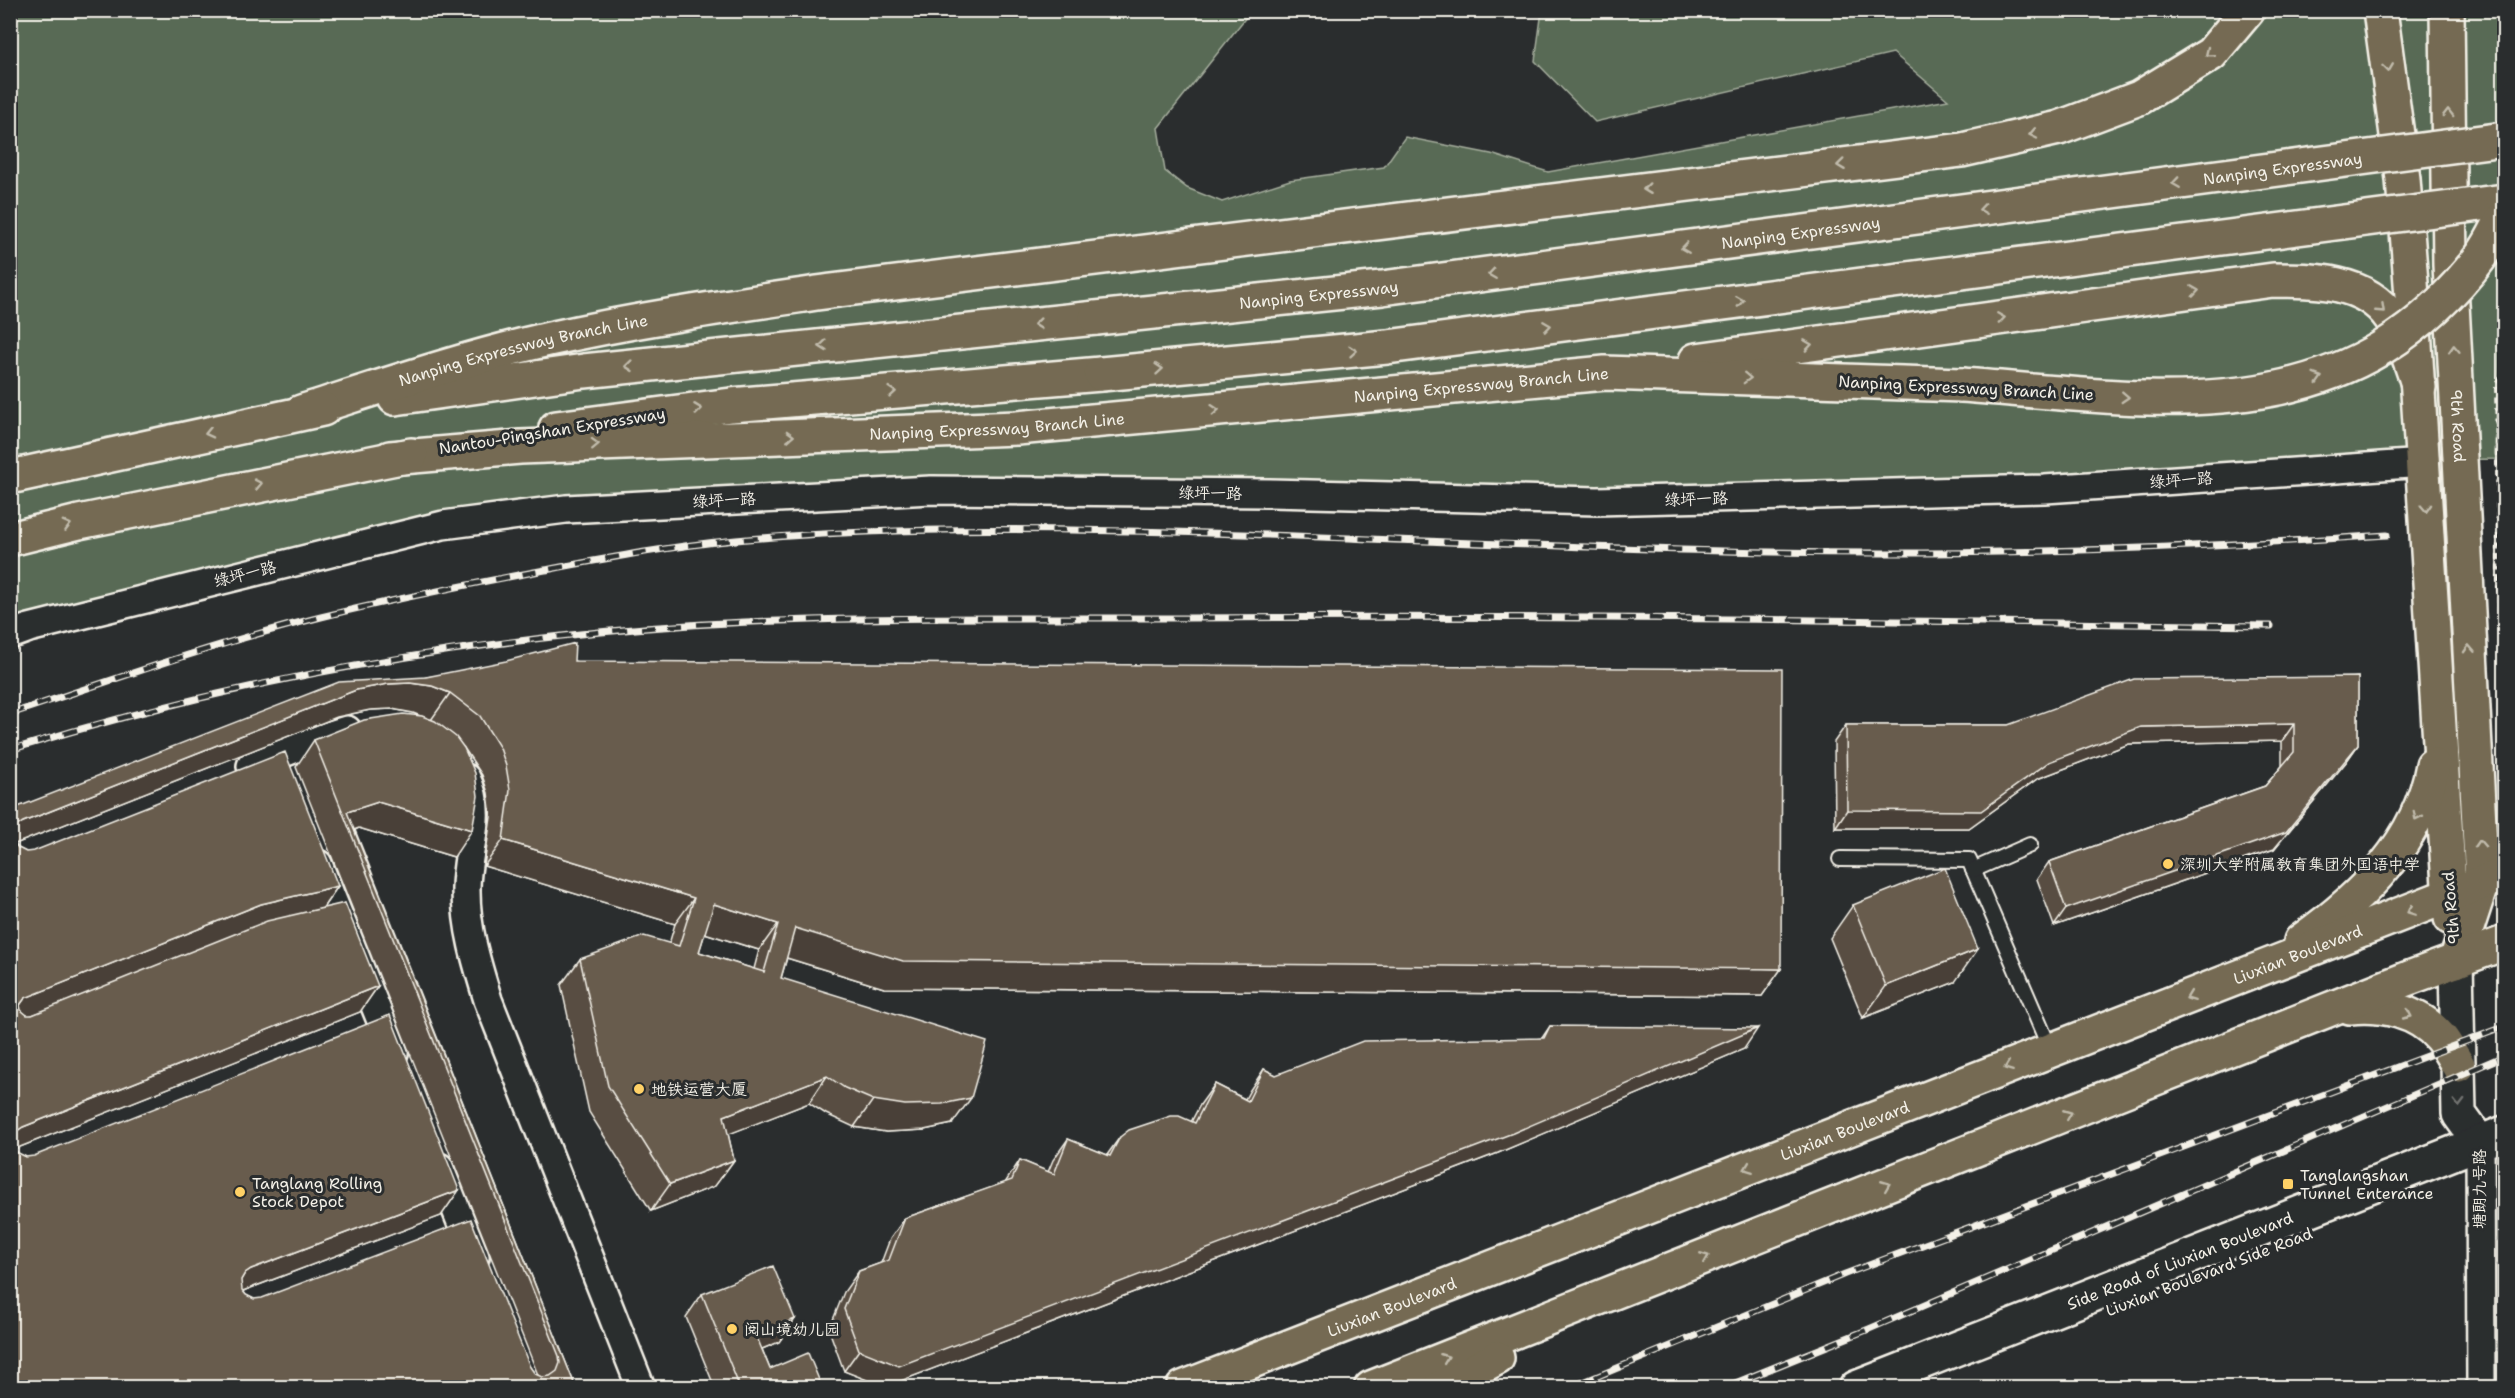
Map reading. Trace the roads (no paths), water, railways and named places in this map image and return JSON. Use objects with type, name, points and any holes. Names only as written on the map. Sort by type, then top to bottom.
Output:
[{"type":"main road","name":"Nanping Expressway Branch Line","points":[[301,412],[456,362],[550,339],[675,315],[831,291],[1962,150],[2059,129],[2139,98],[2211,54],[2248,10]]},
{"type":"main road","name":"9th Road","points":[[2380,10],[2403,179],[2424,464],[2448,896],[2456,961]]},
{"type":"main road","name":"9th Road","points":[[2446,10],[2450,265],[2473,720],[2494,878],[2456,961]]},
{"type":"main road","name":"Nanping Expressway","points":[[301,412],[584,371],[1382,288],[2505,139]]},
{"type":"main road","name":"Nantou-Pingshan Expressway","points":[[10,539],[79,522],[514,434],[621,418],[731,405],[1388,347],[2505,201]]},
{"type":"main road","name":"Nanping Expressway Branch Line","points":[[390,459],[520,447],[1017,428],[1605,373],[1962,385],[2104,396],[2202,397],[2280,388],[2321,377],[2366,358],[2408,332],[2447,298],[2483,254],[2505,216]]},
{"type":"main road","points":[[1605,373],[2273,280],[2308,280],[2343,285],[2370,299],[2390,317],[2407,351],[2419,387]]},
{"type":"main road","points":[[10,477],[301,412]]},
{"type":"main road","points":[[2233,980],[2293,946],[2336,916],[2371,884],[2402,845],[2422,805],[2433,767],[2439,718]]},
{"type":"main road","points":[[2473,720],[2484,766],[2497,794],[2505,803]]},
{"type":"main road","name":"Liuxian Boulevard","points":[[1183,1388],[2494,878]]},
{"type":"main road","points":[[1371,1388],[2330,1009],[2505,943]]},
{"type":"main road","name":"塘朗九号路","points":[[2456,961],[2459,1114],[2492,1150]]},
{"type":"main road","points":[[2330,1009],[2364,1005],[2394,1009],[2421,1021],[2439,1036],[2458,1065]]},
{"type":"main road","name":"Side Road of Liuxian Boulevard","points":[[1856,1388],[2492,1150]]},
{"type":"main road","name":"Liuxian Boulevard Side Road","points":[[1913,1388],[2492,1150]]},
{"type":"main road","points":[[1440,1388],[1668,1271]]},
{"type":"street","name":"绿坪一路","points":[[10,635],[30,628],[443,525],[566,509],[931,490],[1597,501],[2045,489],[2424,464]]},
{"type":"street","points":[[231,774],[279,767],[321,738],[373,726]]},
{"type":"street","points":[[452,757],[460,765],[470,786],[476,813],[465,889],[466,918],[488,1000],[641,1388]]},
{"type":"street","points":[[309,842],[370,1025],[403,1074]]},
{"type":"street","points":[[428,1139],[451,1230],[483,1280]]},
{"type":"street","name":"塘朗九号路","points":[[2481,1388],[2492,1150]]},
{"type":"lane","points":[[1973,870],[2030,845]]},
{"type":"lane","points":[[1840,859],[1969,860],[2051,1051]]},
{"type":"railway","points":[[10,714],[243,638],[377,604],[640,553],[736,540],[799,535],[926,530],[1115,531],[1807,553],[2056,551],[2221,545],[2387,535]]},
{"type":"railway","points":[[10,750],[150,710],[364,664],[508,642],[655,627],[883,618],[1457,617],[2271,626]]},
{"type":"railway","points":[[1569,1388],[1845,1274],[2504,1027]]},
{"type":"railway","points":[[1723,1388],[1869,1329],[2504,1056]]},
{"type":"place","name":"深圳大学附属教育集团外国语中学","points":[[2168,864]]},
{"type":"place","name":"地铁运营大厦","points":[[639,1089]]},
{"type":"place","name":"Tanglangshan Tunnel Enterance","points":[[2288,1184]]},
{"type":"place","name":"Tanglang Rolling Stock Depot","points":[[240,1192]]},
{"type":"place","name":"阅山境幼儿园","points":[[732,1329]]}]
